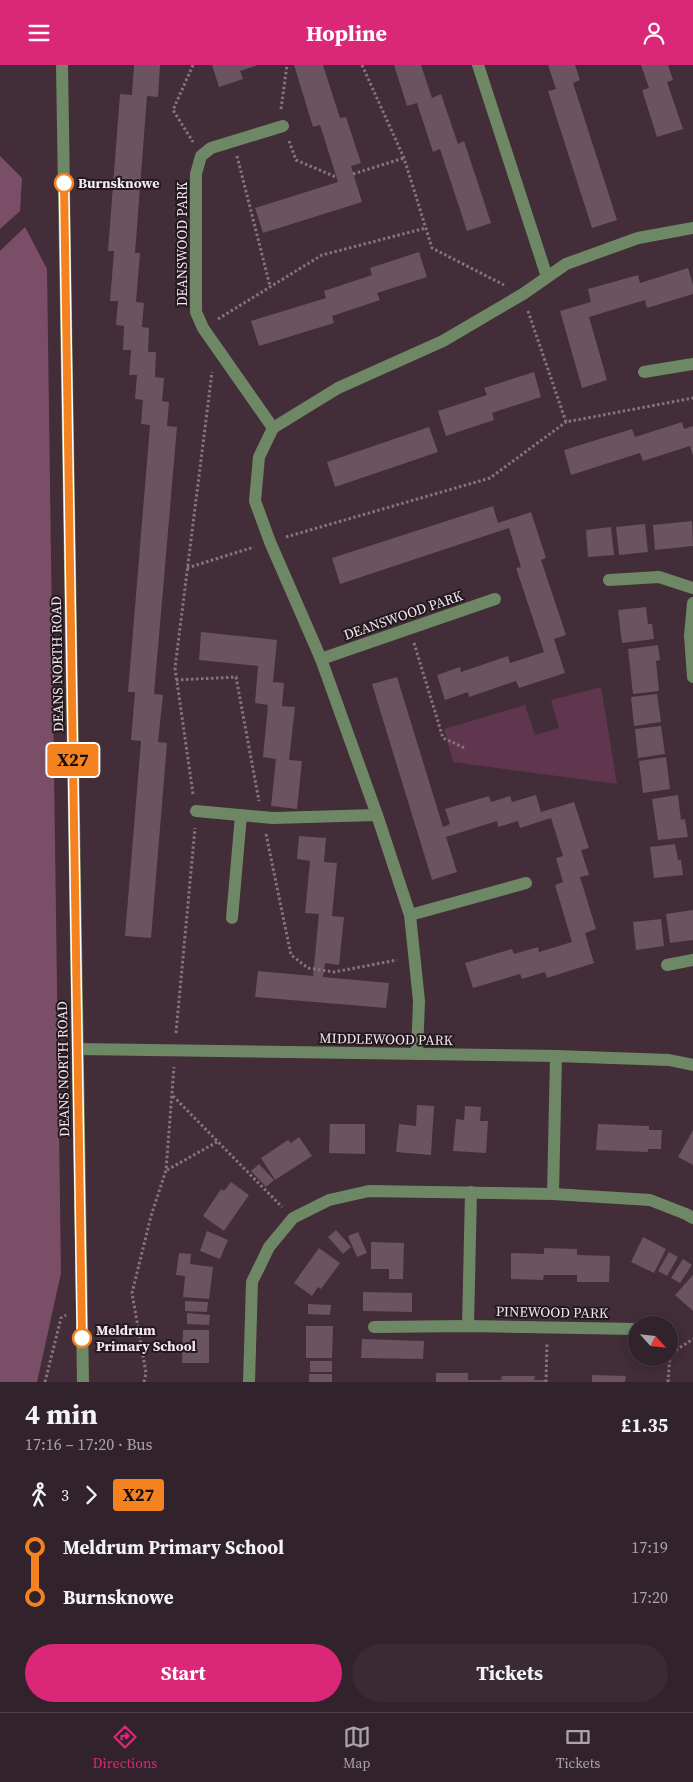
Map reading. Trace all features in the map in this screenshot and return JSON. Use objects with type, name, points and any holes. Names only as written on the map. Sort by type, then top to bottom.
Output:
[{"type":"street","name":"DEANS NORTH ROAD","points":[[62,65],[83,1382]]},
{"type":"street","points":[[478,65],[547,277]]},
{"type":"street","points":[[201,156],[210,148],[283,126]]},
{"type":"street","name":"DEANSWOOD PARK","points":[[201,156],[196,174],[196,312],[204,328],[273,428]]},
{"type":"street","points":[[417,1054],[419,1001],[410,915],[322,659],[270,541],[255,501],[259,457],[273,428],[338,389],[443,341],[523,294],[566,264],[638,239],[693,228]]},
{"type":"street","points":[[644,372],[693,364]]},
{"type":"street","points":[[609,580],[659,577],[693,588]]},
{"type":"street","name":"DEANSWOOD PARK","points":[[322,659],[495,599]]},
{"type":"street","points":[[693,603],[690,636],[693,677]]},
{"type":"street","points":[[196,811],[262,817],[377,815]]},
{"type":"street","points":[[232,918],[241,815]]},
{"type":"street","points":[[410,915],[526,883]]},
{"type":"street","points":[[667,965],[693,960]]},
{"type":"street","name":"MIDDLEWOOD PARK","points":[[78,1049],[556,1057],[670,1061],[693,1065]]},
{"type":"street","points":[[553,1194],[556,1057]]},
{"type":"street","points":[[250,1382],[252,1282],[269,1247],[293,1218],[329,1200],[369,1191],[553,1194],[650,1200],[693,1218]]},
{"type":"street","points":[[468,1326],[471,1192]]},
{"type":"street","name":"PINEWOOD PARK","points":[[374,1327],[468,1326],[628,1329]]},
{"type":"path","points":[[193,65],[173,110],[201,156]]},
{"type":"path","points":[[362,65],[404,158],[432,248],[523,294],[566,422]]},
{"type":"path","points":[[234,142],[270,286]]},
{"type":"path","points":[[353,174],[404,158]]},
{"type":"path","points":[[204,328],[322,255],[426,228]]},
{"type":"path","points":[[144,1382],[146,1373],[132,1293],[151,1216],[166,1170],[174,1050],[196,811],[175,668],[214,343]]},
{"type":"path","points":[[187,568],[270,541],[490,478],[566,422],[693,398]]},
{"type":"path","points":[[410,628],[443,738],[465,748]]},
{"type":"path","points":[[176,680],[236,677],[262,817],[291,955],[308,969],[334,972],[371,963],[415,957]]},
{"type":"path","points":[[172,1096],[293,1218]]},
{"type":"path","points":[[166,1170],[218,1142]]},
{"type":"path","points":[[45,1382],[61,1318],[82,1306]]},
{"type":"path","points":[[546,1382],[548,1327]]},
{"type":"path","points":[[678,1348],[693,1339]]},
{"type":"path","points":[[668,1382],[669,1366]]},
{"type":"shaded area","points":[[0,156],[22,178],[20,211],[0,229]]},
{"type":"shaded area","points":[[25,227],[47,269],[61,1273],[37,1382],[0,1382],[0,251]]},
{"type":"shaded area","points":[[601,687],[617,784],[453,762],[444,729],[525,705],[535,735],[559,728],[551,700]]},
{"type":"building","points":[[134,65],[160,65],[158,97],[147,96],[135,253],[140,253],[136,302],[144,303],[142,327],[149,328],[148,352],[156,352],[155,377],[164,378],[162,401],[169,402],[167,426],[177,427],[154,694],[163,695],[158,742],[167,743],[151,938],[125,936],[141,741],[131,740],[135,692],[128,692],[150,425],[141,424],[143,400],[135,399],[137,375],[129,375],[131,350],[123,350],[124,326],[116,325],[118,301],[110,301],[114,251],[108,251],[120,94],[132,95]]},
{"type":"building","points":[[212,65],[258,65],[240,71],[243,79],[219,87]]},
{"type":"building","points":[[294,65],[323,65],[340,118],[346,117],[361,163],[351,166],[362,202],[263,233],[255,208],[338,182],[320,125],[313,127]]},
{"type":"building","points":[[394,65],[421,65],[432,98],[441,94],[458,144],[464,141],[491,223],[467,231],[440,149],[433,152],[417,103],[407,106]]},
{"type":"building","points":[[548,65],[575,65],[580,80],[573,83],[617,220],[592,228],[548,91],[556,89]]},
{"type":"building","points":[[641,65],[668,65],[673,80],[667,82],[683,129],[657,137],[642,90],[649,88]]},
{"type":"building","points":[[419,252],[427,277],[377,293],[380,300],[332,316],[334,323],[259,346],[251,321],[326,298],[324,291],[372,275],[370,268]]},
{"type":"building","points":[[688,268],[693,285],[693,294],[647,308],[645,300],[589,317],[607,380],[582,388],[560,311],[591,302],[588,289],[638,275],[640,283]]},
{"type":"building","points":[[534,372],[541,397],[492,413],[494,420],[446,436],[438,411],[487,395],[484,388]]},
{"type":"building","points":[[682,422],[684,429],[693,426],[693,456],[690,446],[643,461],[640,453],[571,475],[564,450],[632,429],[635,437]]},
{"type":"building","points":[[429,427],[438,452],[335,487],[327,462]]},
{"type":"building","points":[[493,506],[498,523],[531,512],[546,558],[541,560],[566,635],[554,639],[565,673],[519,688],[516,681],[469,697],[468,692],[445,700],[437,675],[460,667],[461,672],[508,656],[510,663],[544,652],[516,568],[521,567],[509,528],[340,584],[332,558]]},
{"type":"building","points":[[692,521],[693,546],[655,550],[653,525]]},
{"type":"building","points":[[645,524],[648,552],[619,555],[616,527]]},
{"type":"building","points":[[611,527],[614,555],[588,557],[586,530]]},
{"type":"building","points":[[646,607],[648,624],[652,624],[654,639],[622,643],[618,610]]},
{"type":"building","points":[[201,632],[277,640],[273,682],[284,683],[282,706],[295,707],[289,760],[302,761],[297,809],[271,806],[276,759],[263,757],[268,705],[255,703],[258,666],[199,660]]},
{"type":"building","points":[[658,645],[660,660],[656,661],[659,691],[633,694],[628,649]]},
{"type":"building","points":[[397,677],[443,827],[450,824],[445,809],[489,796],[491,802],[510,796],[512,802],[536,795],[541,812],[574,802],[589,848],[581,850],[589,875],[580,877],[596,929],[585,933],[594,963],[547,978],[545,972],[522,979],[520,974],[473,988],[465,963],[512,949],[514,954],[538,947],[539,952],[572,942],[555,885],[563,882],[556,858],[563,856],[551,818],[520,828],[518,821],[498,827],[497,821],[446,837],[457,872],[432,880],[372,684]]},
{"type":"building","points":[[657,694],[661,722],[634,726],[631,697]]},
{"type":"building","points":[[661,726],[665,754],[638,758],[635,729]]},
{"type":"building","points":[[666,757],[670,789],[643,793],[639,761]]},
{"type":"building","points":[[678,795],[681,820],[685,819],[688,837],[658,840],[652,799]]},
{"type":"building","points":[[299,836],[326,838],[324,862],[337,863],[332,916],[344,917],[339,965],[325,963],[323,977],[389,983],[386,1008],[255,997],[258,971],[313,976],[319,914],[305,913],[310,861],[297,859]]},
{"type":"building","points":[[675,844],[678,860],[681,860],[683,875],[654,878],[650,847]]},
{"type":"building","points":[[693,910],[693,940],[670,943],[666,914]]},
{"type":"building","points":[[661,919],[664,946],[636,950],[633,922]]},
{"type":"building","points":[[417,1105],[434,1106],[431,1155],[396,1152],[399,1124],[416,1126]]},
{"type":"building","points":[[465,1106],[481,1107],[480,1121],[488,1121],[486,1153],[453,1151],[456,1119],[464,1120]]},
{"type":"building","points":[[330,1124],[365,1124],[365,1154],[329,1153]]},
{"type":"building","points":[[598,1124],[649,1126],[649,1130],[662,1130],[661,1149],[648,1149],[648,1152],[596,1150]]},
{"type":"building","points":[[693,1130],[693,1165],[678,1157]]},
{"type":"building","points":[[299,1137],[312,1156],[275,1180],[261,1158],[288,1140],[291,1143]]},
{"type":"building","points":[[259,1164],[274,1180],[266,1187],[251,1171]]},
{"type":"building","points":[[231,1182],[249,1195],[224,1231],[203,1216],[221,1189],[224,1191]]},
{"type":"building","points":[[336,1230],[351,1247],[343,1254],[328,1237]]},
{"type":"building","points":[[207,1231],[228,1240],[220,1259],[200,1251]]},
{"type":"building","points":[[358,1232],[367,1253],[357,1257],[348,1236]]},
{"type":"building","points":[[643,1237],[666,1249],[654,1273],[631,1262]]},
{"type":"building","points":[[371,1242],[404,1243],[403,1279],[389,1279],[389,1269],[371,1269]]},
{"type":"building","points":[[319,1248],[340,1263],[321,1289],[318,1287],[312,1296],[294,1283]]},
{"type":"building","points":[[544,1248],[577,1249],[577,1255],[610,1256],[609,1282],[577,1282],[577,1275],[544,1275],[543,1280],[511,1279],[511,1253],[544,1254]]},
{"type":"building","points":[[669,1252],[678,1257],[667,1276],[658,1271]]},
{"type":"building","points":[[179,1253],[191,1254],[190,1264],[213,1267],[209,1299],[183,1297],[185,1276],[176,1275]]},
{"type":"building","points":[[683,1259],[692,1265],[680,1283],[671,1278]]},
{"type":"building","points":[[693,1275],[693,1311],[675,1295]]},
{"type":"building","points":[[363,1292],[412,1293],[412,1312],[363,1311]]},
{"type":"building","points":[[185,1301],[208,1302],[207,1312],[185,1311]]},
{"type":"building","points":[[308,1304],[331,1305],[330,1315],[308,1314]]},
{"type":"building","points":[[187,1313],[210,1315],[209,1325],[187,1324]]},
{"type":"building","points":[[306,1326],[333,1326],[332,1358],[306,1358]]},
{"type":"building","points":[[183,1330],[209,1330],[209,1363],[182,1363]]},
{"type":"building","points":[[362,1339],[424,1341],[423,1359],[361,1358]]},
{"type":"building","points":[[310,1361],[332,1361],[332,1372],[310,1372]]},
{"type":"building","points":[[436,1373],[468,1373],[468,1380],[501,1380],[502,1376],[535,1376],[534,1380],[546,1380],[546,1382],[436,1382]]},
{"type":"building","points":[[309,1374],[332,1374],[332,1382],[309,1382]]},
{"type":"building","points":[[592,1375],[626,1376],[625,1382],[592,1382]]},
{"type":"bus line","name":"X27","points":[[64,183],[82,1338]]},
{"type":"place","name":"Burnsknowe","points":[[64,183]]},
{"type":"place","name":"Meldrum Primary School","points":[[82,1338]]}]
